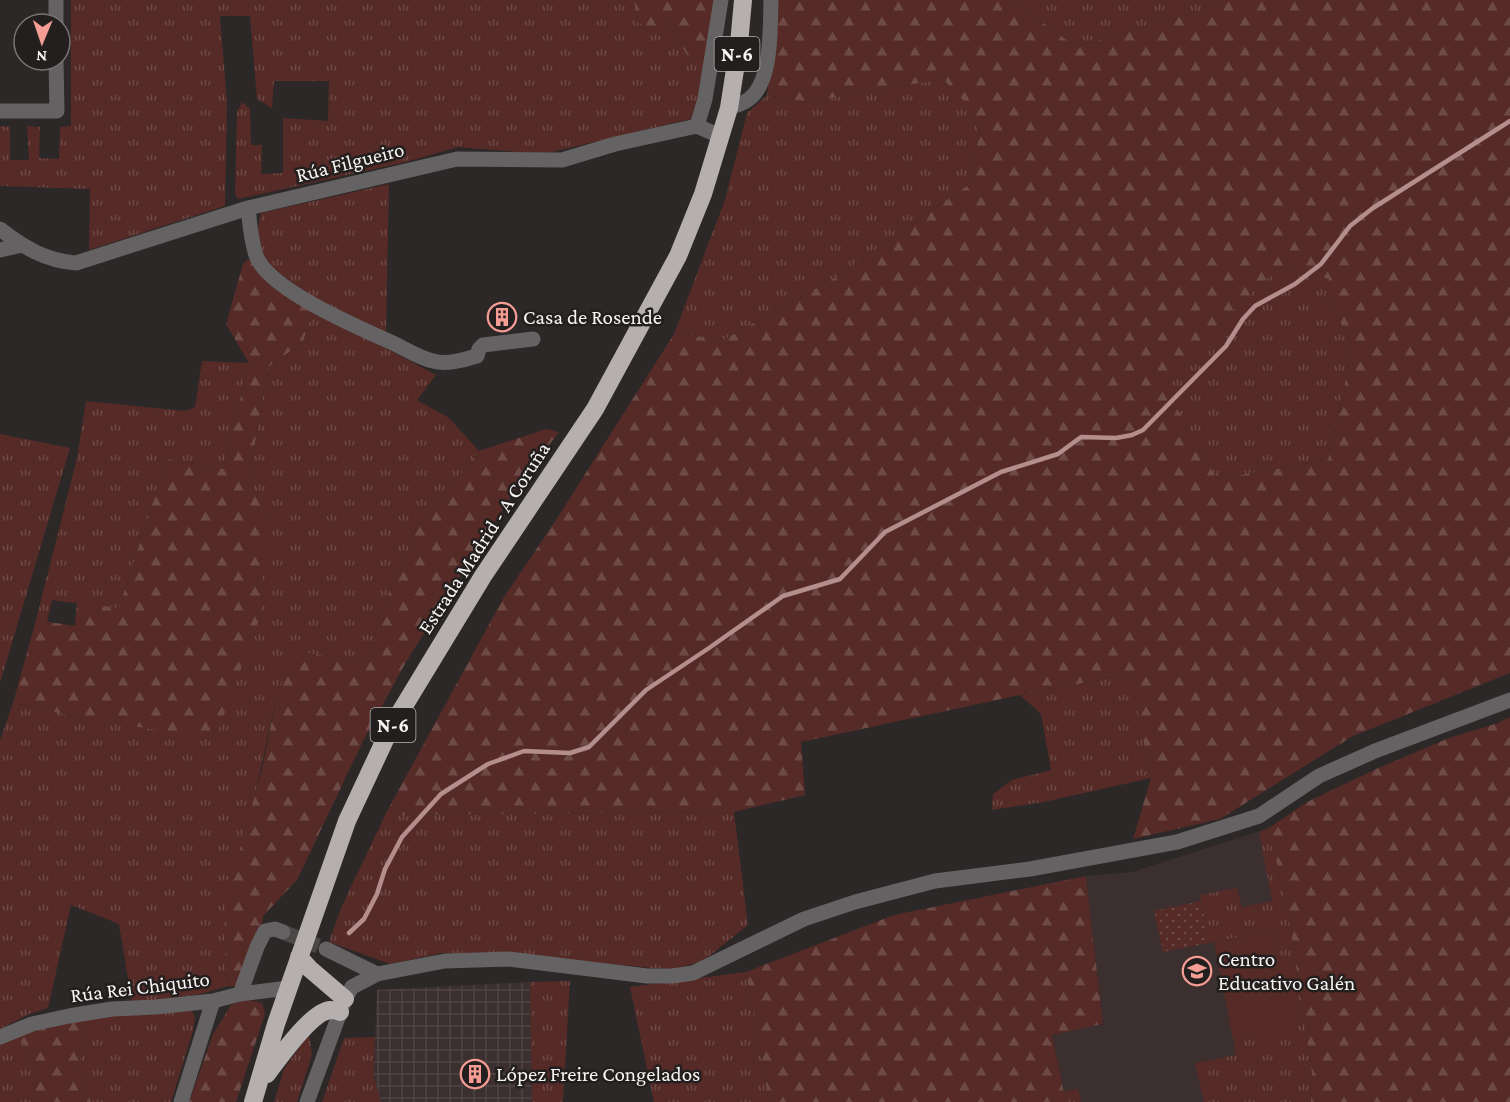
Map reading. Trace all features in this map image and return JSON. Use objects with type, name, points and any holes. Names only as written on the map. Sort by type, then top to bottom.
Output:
[{"type":"highway","name":"Estrada Madrid - A Coruña","points":[[256,1093],[288,988],[347,821],[390,729],[483,576],[601,398],[678,256],[703,194],[729,108],[743,0]]},
{"type":"highway","points":[[256,1093],[292,1041],[319,1014],[342,1005],[299,957]]},
{"type":"street","points":[[720,136],[698,126],[705,99],[721,0]]},
{"type":"street","points":[[729,108],[748,101],[764,75],[770,40],[771,0]]},
{"type":"street","points":[[0,111],[57,111],[56,72]]},
{"type":"street","name":"Rúa Filgueiro","points":[[0,229],[33,252],[61,262],[76,262],[248,208],[456,159],[561,160],[624,141],[698,126]]},
{"type":"street","points":[[248,208],[258,258],[267,270],[291,292],[346,322],[433,361],[456,362],[477,356],[483,345],[533,339]]},
{"type":"street","points":[[0,250],[22,245]]},
{"type":"street","points":[[307,1102],[342,1005],[352,987],[377,974],[445,961],[509,959],[647,976],[693,973],[804,919],[855,902],[935,881],[1030,868],[1177,842],[1259,816],[1319,776],[1375,751],[1510,700]]},
{"type":"street","points":[[240,994],[257,947],[266,931],[275,929],[283,932]]},
{"type":"street","points":[[326,949],[377,974]]},
{"type":"street","name":"Rúa Rei Chiquito","points":[[0,1037],[32,1024],[69,1016],[111,1009],[213,1001],[240,994],[288,988]]},
{"type":"street","points":[[181,1102],[213,1001]]},
{"type":"shaded area","name":"Centro Educativo Galén","points":[[1269,828],[1288,913],[1312,1073],[1311,1102],[1066,1102],[1052,1035],[1103,1024],[1086,876],[1132,872]]},
{"type":"shaded area","points":[[530,982],[532,1102],[381,1102],[374,1077],[377,990]]},
{"type":"green space","points":[[71,0],[634,0],[637,22],[665,19],[689,58],[708,59],[695,118],[552,152],[518,152],[458,147],[406,162],[238,199],[235,194],[237,112],[242,102],[250,109],[251,145],[262,145],[261,174],[283,173],[283,118],[328,121],[329,81],[274,81],[272,108],[257,99],[250,16],[220,16],[227,103],[225,206],[89,250],[90,189],[0,186],[0,126],[10,127],[10,160],[29,160],[27,126],[40,127],[39,158],[59,159],[60,127],[71,126]]},
{"type":"green space","points":[[634,0],[716,0],[708,59],[689,58],[665,19],[652,31],[637,22]]},
{"type":"green space","points":[[777,0],[1012,0],[1076,47],[1192,13],[1220,0],[1510,0],[1510,673],[1353,736],[1220,819],[1133,839],[1151,778],[1130,674],[801,742],[805,795],[734,812],[385,815],[504,597],[554,523],[674,334],[725,339],[833,279],[967,186],[980,133],[964,101],[943,79],[807,102],[767,95]],"holes":[[[1277,268],[1329,279],[1326,296],[1351,342],[1344,390],[1328,460],[1217,479],[1162,382]]]},
{"type":"green space","points":[[1012,0],[1220,0],[1192,13],[1076,47]]},
{"type":"green space","points":[[943,79],[964,100],[980,133],[967,186],[833,279],[725,339],[674,334],[725,200],[747,113],[767,95],[807,102]]},
{"type":"green space","points":[[389,184],[386,332],[316,300],[269,266],[256,240],[261,213]]},
{"type":"green space","points":[[248,259],[280,289],[313,309],[303,342],[268,367],[249,478],[267,517],[260,617],[215,739],[81,718],[13,703],[36,620],[75,626],[77,603],[119,608],[167,459],[223,469],[249,363],[226,324],[243,264]]},
{"type":"green space","points":[[1277,268],[1330,279],[1326,296],[1351,342],[1344,390],[1328,460],[1217,479],[1161,382]]},
{"type":"green space","points":[[313,309],[436,375],[417,400],[449,418],[479,451],[416,529],[377,623],[372,662],[305,653],[277,694],[224,937],[228,986],[201,994],[132,1003],[119,924],[71,905],[48,1008],[29,1014],[0,1029],[0,740],[13,703],[81,718],[267,517],[249,479],[268,367],[303,342]]},
{"type":"green space","points":[[202,361],[249,363],[223,469],[167,459],[119,609],[52,600],[47,622],[36,620],[77,458],[86,401],[185,411],[195,407]]},
{"type":"green space","points":[[546,429],[559,432],[513,493],[406,662],[363,741],[297,880],[263,916],[262,930],[240,986],[228,986],[224,937],[226,900],[262,769],[277,694],[292,656],[305,653],[372,662],[377,623],[416,529],[479,451]]},
{"type":"green space","points":[[0,434],[70,448],[0,683]]},
{"type":"green space","points":[[1131,674],[1151,778],[1044,802],[992,810],[993,794],[1012,780],[1051,770],[1041,714],[1020,695]]},
{"type":"green space","points":[[1510,717],[1510,1102],[1311,1102],[1312,1073],[1288,913],[1269,828],[1307,802],[1376,769],[1449,738]]},
{"type":"green space","points":[[734,812],[748,925],[703,961],[673,969],[511,954],[442,953],[390,964],[329,942],[341,908],[385,815]]},
{"type":"green space","points":[[1269,828],[1288,913],[1312,1073],[1311,1102],[1204,1102],[1195,1063],[1236,1055],[1233,1039],[1292,1026],[1273,930],[1209,943],[1200,895],[1237,888],[1242,907],[1272,901],[1259,832]]},
{"type":"green space","points":[[1086,876],[1103,1024],[1052,1035],[1066,1102],[769,1102],[746,972],[894,915]]},
{"type":"green space","points":[[1201,901],[1209,943],[1163,952],[1154,911]]},
{"type":"green space","points":[[1273,930],[1293,1027],[1233,1039],[1214,942]]},
{"type":"green space","points":[[746,972],[769,1102],[654,1102],[630,987]]},
{"type":"green space","points":[[570,981],[563,1102],[532,1102],[530,982]]},
{"type":"green space","points":[[245,999],[262,1003],[265,1014],[236,1102],[189,1102],[213,1034],[231,1005]]},
{"type":"green space","points":[[190,1008],[195,1016],[193,1031],[171,1102],[91,1102],[78,1066],[86,1032],[81,1018]]},
{"type":"green space","points":[[81,1018],[86,1032],[78,1066],[91,1102],[31,1102],[37,1083],[31,1059],[18,1036]]},
{"type":"green space","points":[[309,1034],[312,1055],[297,1102],[274,1102],[284,1069]]},
{"type":"green space","points":[[18,1036],[31,1059],[37,1083],[31,1102],[0,1102],[0,1043]]},
{"type":"green space","points":[[375,1037],[374,1077],[381,1102],[322,1102],[344,1038]]},
{"type":"green space","points":[[1078,1089],[1081,1102],[1066,1102],[1064,1092]]},
{"type":"waterway","points":[[349,933],[364,919],[377,894],[385,869],[402,837],[441,794],[488,764],[524,751],[570,753],[589,747],[646,690],[783,596],[840,579],[885,532],[1001,472],[1058,454],[1081,437],[1116,438],[1143,430],[1226,346],[1243,319],[1255,306],[1295,284],[1321,264],[1350,226],[1373,208],[1510,121]]},
{"type":"tunnel","points":[[283,932],[326,949]]},
{"type":"place","name":"Casa de Rosende","points":[[502,317]]},
{"type":"place","name":"Centro Educativo Galén","points":[[1197,971]]},
{"type":"place","name":"López Freire Congelados","points":[[475,1074]]}]
